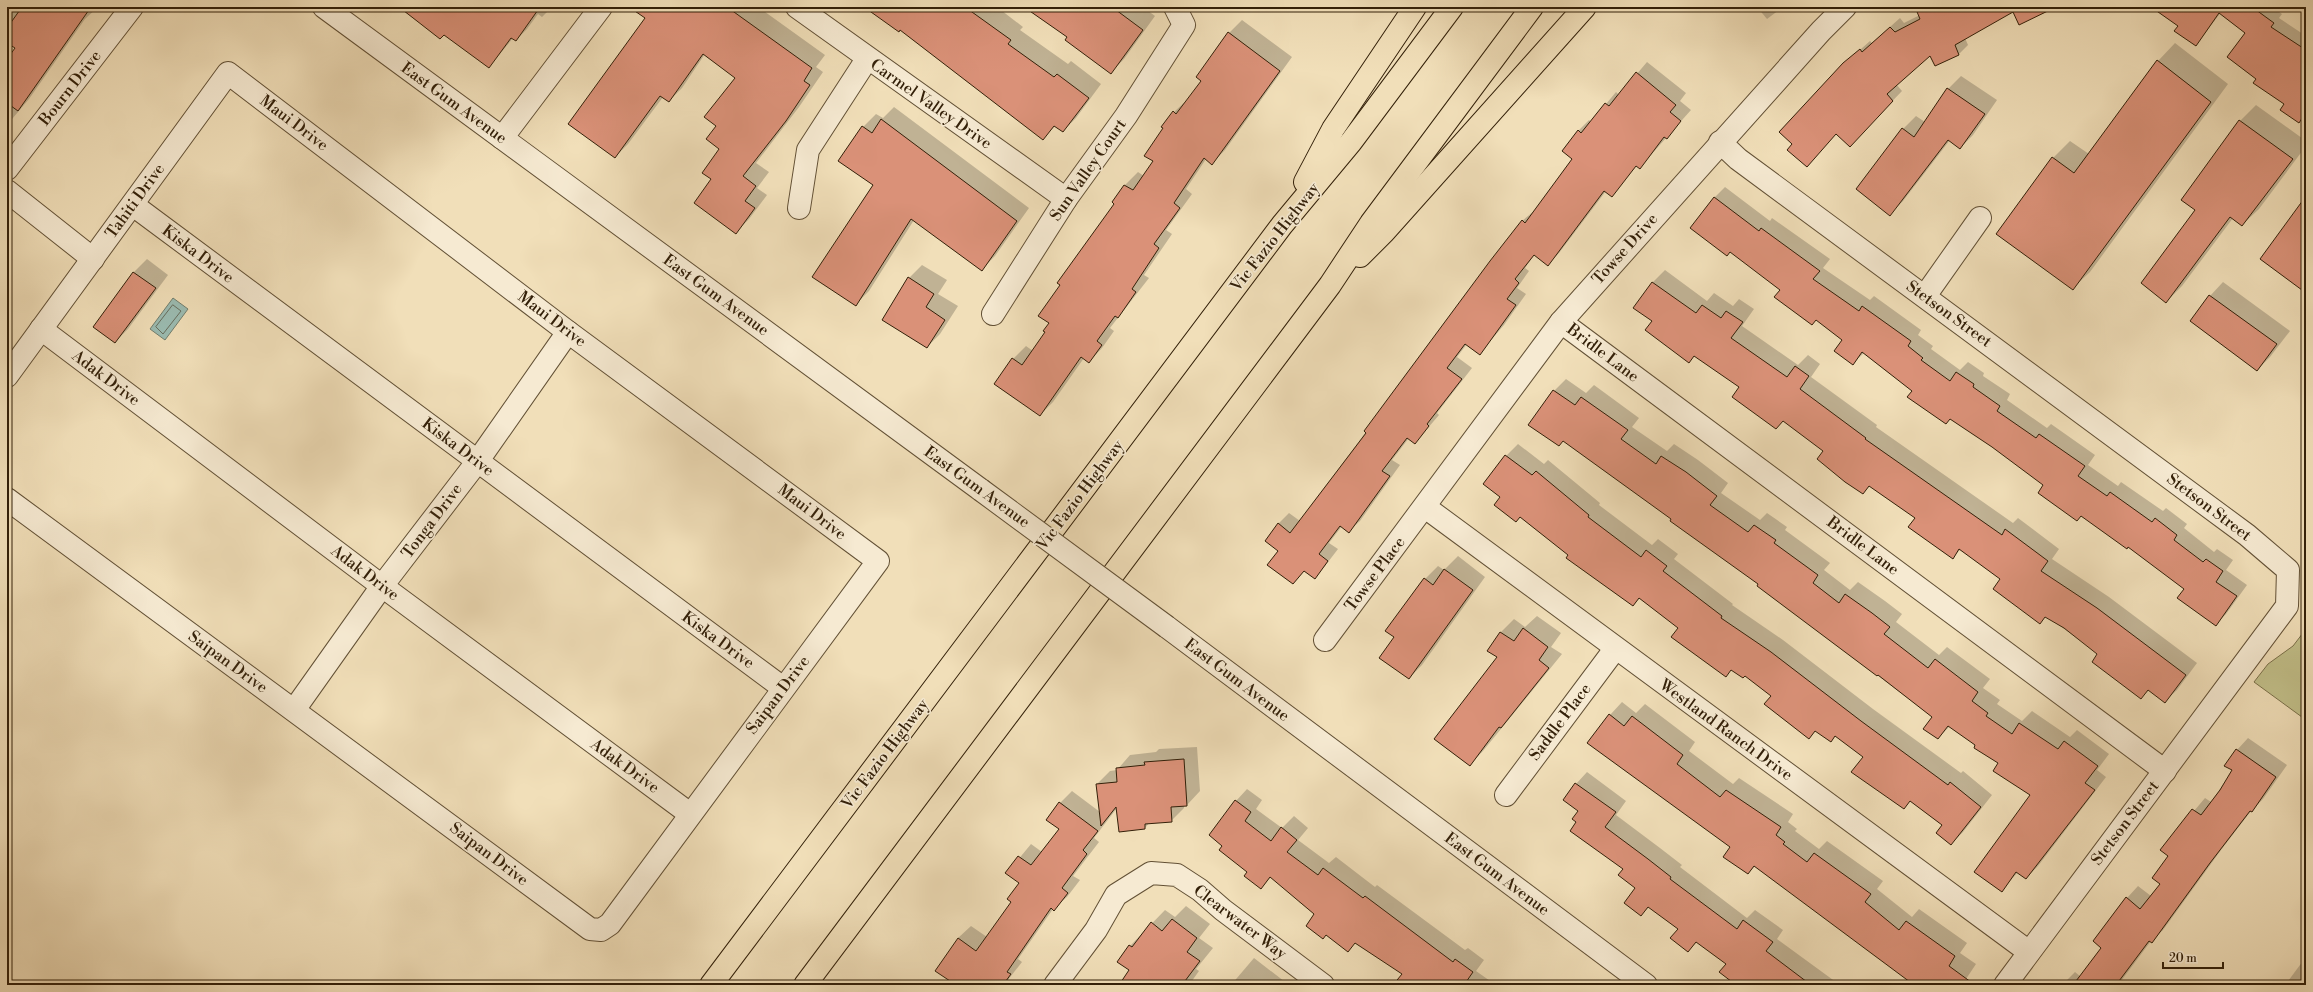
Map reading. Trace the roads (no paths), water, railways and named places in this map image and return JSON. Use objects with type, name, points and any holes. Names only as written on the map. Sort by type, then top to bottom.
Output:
[{"type":"highway","points":[[1282,225],[1333,129],[1414,7]]},
{"type":"highway","name":"Vic Fazio Highway","points":[[711,985],[1282,225],[1350,142],[1452,7]]},
{"type":"highway","points":[[805,985],[1330,285],[1371,223],[1532,7]]},
{"type":"highway","points":[[1330,285],[1384,232],[1585,7]]},
{"type":"street","name":"Bourn Drive","points":[[7,169],[132,7]]},
{"type":"street","name":"East Gum Avenue","points":[[324,7],[1167,627],[1646,985]]},
{"type":"street","points":[[502,138],[601,7]]},
{"type":"street","name":"Carmel Valley Drive","points":[[797,7],[867,59],[1066,199]]},
{"type":"street","name":"Towse Drive","points":[[1425,507],[1561,322],[1820,31],[1845,7]]},
{"type":"street","name":"Sun Valley Court","points":[[992,314],[1066,199],[1126,116],[1180,16]]},
{"type":"street","points":[[799,208],[808,150],[867,59]]},
{"type":"street","name":"Tahiti Drive","points":[[41,330],[228,73]]},
{"type":"street","name":"Maui Drive","points":[[228,73],[568,332],[878,561]]},
{"type":"street","name":"Stetson Street","points":[[1720,142],[1738,159],[2247,535],[2288,570],[2287,606],[2005,985]]},
{"type":"street","points":[[7,191],[93,259]]},
{"type":"street","name":"Kiska Drive","points":[[133,205],[477,462],[784,688]]},
{"type":"street","points":[[1925,296],[1980,218]]},
{"type":"street","name":"Bridle Lane","points":[[1561,322],[2165,771]]},
{"type":"street","points":[[7,376],[41,330]]},
{"type":"street","name":"Adak Drive","points":[[41,330],[382,586],[690,814]]},
{"type":"street","name":"Tonga Drive","points":[[294,710],[382,586],[477,462],[568,332]]},
{"type":"street","name":"Saipan Drive","points":[[7,499],[590,929],[601,930],[610,924],[878,561]]},
{"type":"street","name":"Towse Place","points":[[1325,640],[1425,507]]},
{"type":"street","name":"Westland Ranch Drive","points":[[1425,507],[1615,649],[2029,952]]},
{"type":"street","name":"Saddle Place","points":[[1506,795],[1615,649]]},
{"type":"street","name":"Clearwater Way","points":[[1055,985],[1096,930],[1116,895],[1151,873],[1177,875],[1200,890],[1223,910],[1323,985]]},
{"type":"water","points":[[173,298],[188,309],[165,340],[150,329]]}]
